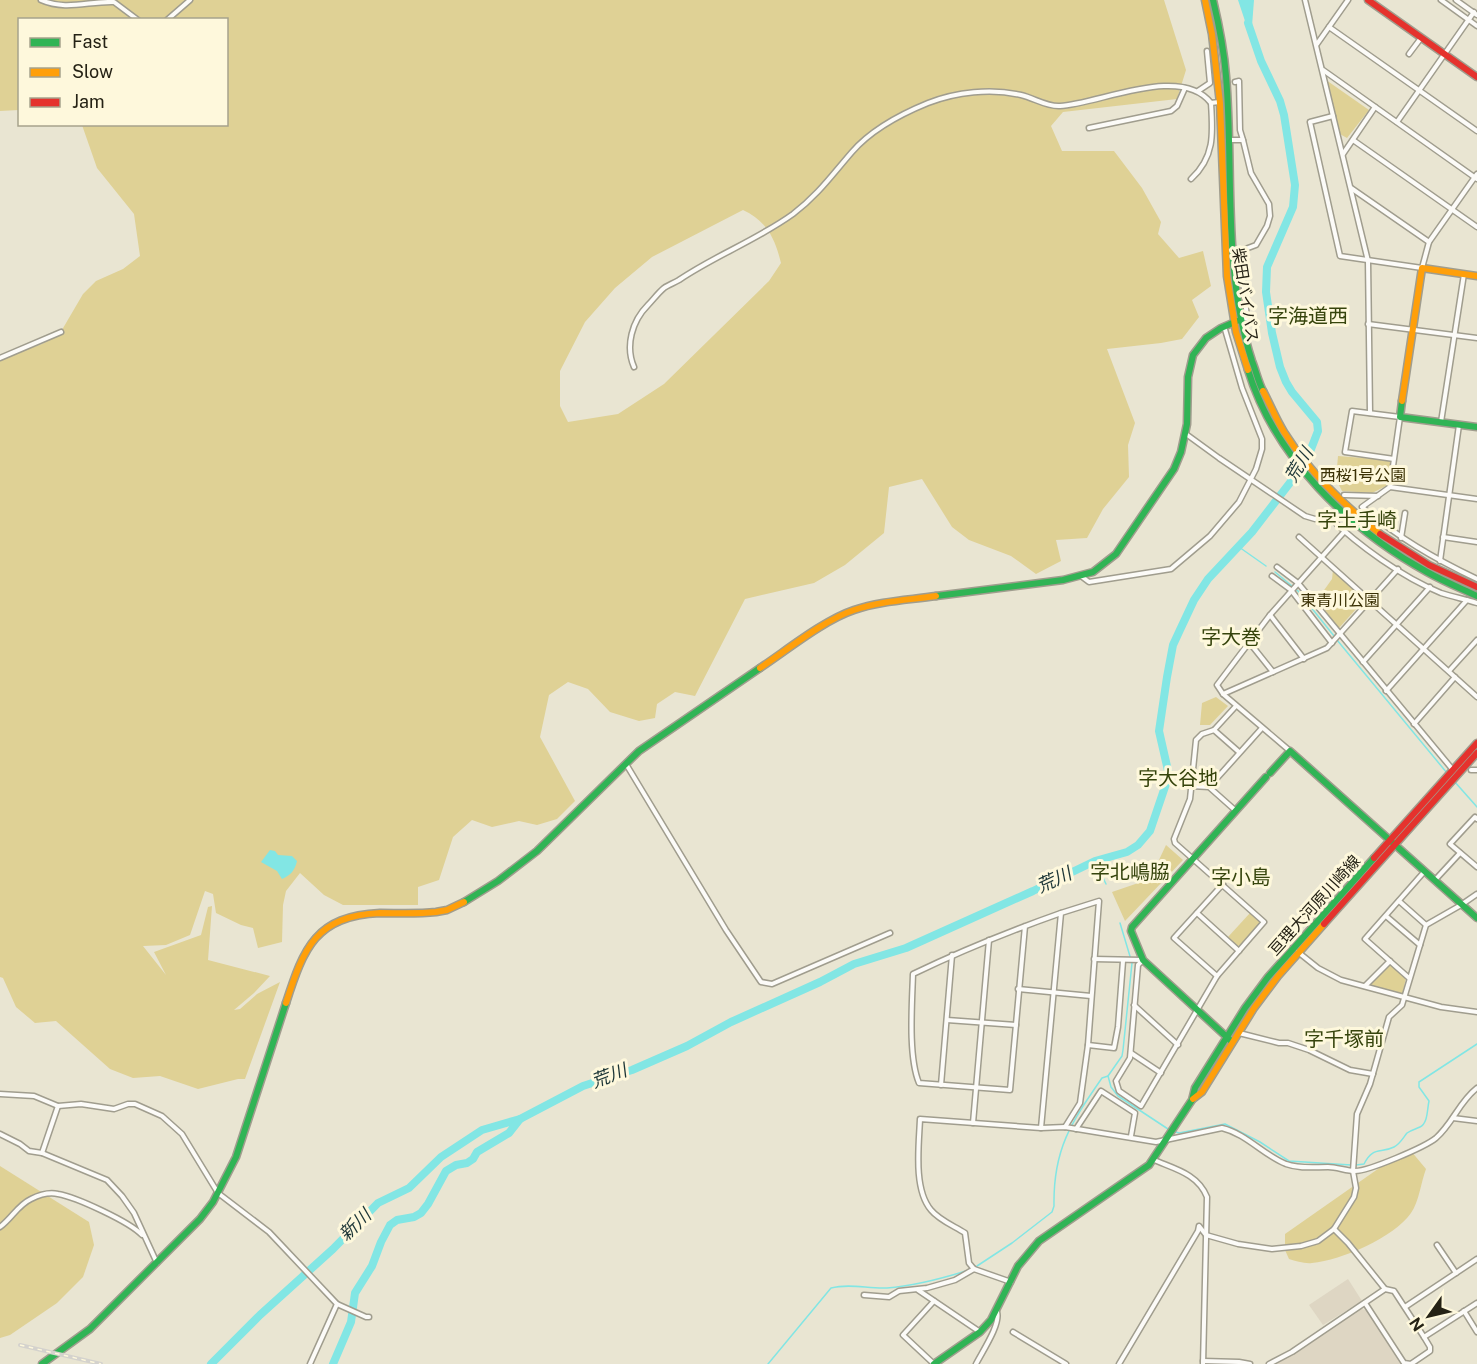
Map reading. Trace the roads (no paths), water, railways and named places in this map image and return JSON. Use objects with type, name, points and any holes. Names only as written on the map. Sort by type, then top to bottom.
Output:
[{"type":"main road","name":"柴田バイパス","points":[[1205,0],[1214,39],[1221,102],[1227,280],[1233,322],[1245,363],[1263,407],[1287,448],[1365,533],[1418,568],[1477,596]]},
{"type":"main road","name":"柴田バイパス","points":[[1213,0],[1226,71],[1235,283],[1241,319],[1263,391],[1289,439],[1321,487],[1384,539],[1432,567],[1477,587]]},
{"type":"main road","points":[[1368,0],[1477,76]]},
{"type":"main road","points":[[1477,276],[1422,268],[1400,417],[1477,427]]},
{"type":"main road","points":[[42,1364],[90,1329],[201,1219],[218,1193],[236,1157],[294,976],[302,956],[317,934],[350,915],[363,913],[423,914],[439,912],[456,906],[531,857],[639,751],[738,682],[831,621],[853,610],[877,604],[1082,576],[1093,572],[1116,554],[1174,469],[1181,454],[1186,434],[1192,356],[1206,337],[1241,319]]},
{"type":"main road","name":"亘理大河原川崎線","points":[[934,1364],[980,1332],[997,1312],[1023,1259],[1039,1241],[1136,1176],[1154,1160],[1192,1100],[1195,1088],[1258,989],[1392,843],[1477,743]]},
{"type":"main road","points":[[1233,1043],[1139,961],[1131,931],[1132,927],[1290,751],[1477,918]]},
{"type":"main road","name":"亘理大河原川崎線","points":[[1451,776],[1477,753]]},
{"type":"main road","name":"亘理大河原川崎線","points":[[1192,1100],[1202,1092],[1268,988],[1296,950]]},
{"type":"street","points":[[41,0],[76,6],[114,2],[135,18]]},
{"type":"street","points":[[169,18],[190,0]]},
{"type":"street","points":[[1305,0],[1368,261],[1370,413]]},
{"type":"street","points":[[1316,45],[1348,0]]},
{"type":"street","points":[[1441,0],[1477,26]]},
{"type":"street","points":[[1397,122],[1444,53],[1475,14],[1456,0]]},
{"type":"street","points":[[1329,27],[1477,131]]},
{"type":"street","points":[[1409,54],[1421,37]]},
{"type":"street","points":[[1198,91],[1210,83],[1207,51]]},
{"type":"street","points":[[1322,69],[1476,176],[1429,242],[1422,268],[1340,256],[1310,122],[1333,116]]},
{"type":"street","points":[[1235,81],[1239,81],[1240,130],[1251,173],[1269,204],[1270,216],[1256,245],[1240,251],[1247,318],[1241,319]]},
{"type":"street","points":[[1089,128],[1171,111],[1177,106],[1185,88]]},
{"type":"street","points":[[634,367],[629,354],[632,334],[643,311],[664,288],[701,265],[758,237],[794,213],[824,187],[852,151],[866,138],[911,110],[943,98],[992,91],[1020,95],[1048,105],[1062,106],[1137,89],[1185,88],[1198,91],[1211,103],[1212,125],[1208,159],[1191,179]]},
{"type":"street","points":[[1211,103],[1221,102]]},
{"type":"street","points":[[1342,155],[1375,107]]},
{"type":"street","points":[[1230,140],[1243,140]]},
{"type":"street","points":[[1353,140],[1477,227]]},
{"type":"street","points":[[1351,187],[1429,242]]},
{"type":"street","points":[[1441,422],[1464,274]]},
{"type":"street","points":[[1368,324],[1477,338]]},
{"type":"street","points":[[1082,576],[1089,582],[1171,569],[1210,536],[1239,502],[1260,455],[1262,439],[1239,380],[1224,326]]},
{"type":"street","points":[[0,358],[61,332]]},
{"type":"street","points":[[1390,487],[1394,459],[1400,417],[1352,411],[1345,452],[1394,459]]},
{"type":"street","points":[[1440,561],[1459,425]]},
{"type":"street","points":[[1186,434],[1305,516],[1314,519],[1329,515],[1344,532],[1398,569],[1444,594],[1477,603]]},
{"type":"street","points":[[1477,499],[1390,487],[1362,507],[1401,538],[1477,579]]},
{"type":"street","points":[[1344,495],[1378,496]]},
{"type":"street","points":[[1401,538],[1405,513]]},
{"type":"street","points":[[1290,751],[1236,706],[1217,685],[1270,615],[1344,532]]},
{"type":"street","points":[[1299,537],[1476,694]]},
{"type":"street","points":[[1443,537],[1477,542]]},
{"type":"street","points":[[1277,567],[1298,583],[1414,723],[1451,776]]},
{"type":"street","points":[[1223,694],[1327,648],[1398,569]]},
{"type":"street","points":[[1272,576],[1292,590],[1333,642]]},
{"type":"street","points":[[1363,663],[1430,587]]},
{"type":"street","points":[[1386,691],[1467,600]]},
{"type":"street","points":[[1270,615],[1304,659]]},
{"type":"street","points":[[1449,671],[1477,640]]},
{"type":"street","points":[[1249,642],[1273,672]]},
{"type":"street","points":[[1414,723],[1455,677]]},
{"type":"street","points":[[1094,959],[1139,961],[1131,1053],[1118,1077],[1117,1087],[1141,1106],[1217,976],[1264,922],[1175,843],[1174,839],[1188,806],[1196,740],[1202,734],[1214,730],[1236,706]]},
{"type":"street","points":[[1209,788],[1262,728]]},
{"type":"street","points":[[1214,730],[1239,752]]},
{"type":"street","points":[[625,763],[726,930],[761,982],[772,984],[890,933]]},
{"type":"street","points":[[1471,771],[1477,770]]},
{"type":"street","points":[[1191,786],[1209,788],[1236,811]]},
{"type":"street","points":[[1477,819],[1475,817],[1450,844],[1477,867]]},
{"type":"street","points":[[1434,881],[1460,853]]},
{"type":"street","points":[[1409,978],[1365,939],[1424,872]]},
{"type":"street","points":[[1217,976],[1174,938],[1222,884]]},
{"type":"street","points":[[1119,1364],[1199,1226],[1206,1235],[1238,1244],[1272,1249],[1301,1246],[1318,1241],[1334,1229],[1354,1197],[1356,1188],[1353,1169],[1357,1114],[1373,1074],[1389,1017],[1402,1005],[1426,925],[1477,894]]},
{"type":"street","points":[[1025,926],[1010,1090],[919,1083],[916,1074],[912,1028],[913,974],[989,940],[1025,926],[1061,913],[1099,901],[1088,1045],[1080,1103],[1066,1127]]},
{"type":"street","points":[[1399,901],[1426,925]]},
{"type":"street","points":[[1041,1128],[1061,913]]},
{"type":"street","points":[[1197,913],[1239,951]]},
{"type":"street","points":[[1386,916],[1420,945]]},
{"type":"street","points":[[973,1123],[989,940]]},
{"type":"street","points":[[1296,950],[1318,968],[1341,980],[1441,1007],[1477,1012]]},
{"type":"street","points":[[941,1085],[952,955]]},
{"type":"street","points":[[1088,1045],[1114,1048],[1118,1027],[1123,961]]},
{"type":"street","points":[[1365,986],[1390,961]]},
{"type":"street","points":[[1018,989],[1091,996]]},
{"type":"street","points":[[1134,1005],[1178,1045]]},
{"type":"street","points":[[947,1020],[1016,1025]]},
{"type":"street","points":[[1239,1033],[1288,1043],[1309,1050],[1350,1070],[1373,1074]]},
{"type":"street","points":[[1131,1053],[1161,1073]]},
{"type":"street","points":[[1011,1282],[974,1269],[969,1263],[965,1233],[931,1210],[925,1201],[919,1175],[921,1119],[1041,1128],[1066,1127],[1131,1136],[1156,1142],[1171,1134],[1222,1128],[1231,1130],[1287,1164],[1304,1168],[1353,1169],[1382,1163],[1425,1145],[1439,1134],[1453,1118],[1466,1097],[1477,1088]]},
{"type":"street","points":[[1075,1129],[1101,1091],[1135,1113],[1131,1136]]},
{"type":"street","points":[[0,1094],[34,1096],[58,1106],[81,1104],[114,1109],[135,1104],[162,1116],[182,1134],[218,1193],[259,1222],[338,1305],[368,1317]]},
{"type":"street","points":[[42,1153],[58,1106]]},
{"type":"street","points":[[1453,1118],[1477,1121]]},
{"type":"street","points":[[0,1134],[29,1151],[42,1153],[107,1180],[134,1213],[157,1263]]},
{"type":"street","points":[[1154,1160],[1191,1176],[1204,1191],[1207,1202],[1203,1362],[1250,1364]]},
{"type":"street","points":[[0,1227],[31,1198],[48,1193],[98,1209],[137,1230],[144,1237]]},
{"type":"street","points":[[1334,1229],[1385,1289],[1394,1291],[1424,1337],[1430,1351],[1411,1364],[1404,1363],[1365,1303]]},
{"type":"street","points":[[1437,1245],[1456,1273]]},
{"type":"street","points":[[1404,1307],[1477,1259]]},
{"type":"street","points":[[864,1295],[889,1297],[899,1291],[955,1280],[974,1269]]},
{"type":"street","points":[[917,1289],[980,1332]]},
{"type":"street","points":[[1269,1364],[1292,1352],[1385,1289]]},
{"type":"street","points":[[934,1301],[903,1335],[934,1364]]},
{"type":"street","points":[[1424,1337],[1477,1303]]},
{"type":"street","points":[[310,1364],[338,1305]]},
{"type":"street","points":[[1464,1311],[1477,1332]]},
{"type":"street","points":[[976,1364],[995,1328],[999,1317],[997,1312]]},
{"type":"street","points":[[1013,1332],[1066,1364]]},
{"type":"water","points":[[1238,0],[1254,0],[1251,39]]},
{"type":"water","points":[[270,850],[275,851],[278,855],[292,856],[297,861],[288,876],[282,879],[277,871],[261,862]]},
{"type":"waterway","name":"荒川","points":[[333,1364],[351,1322],[355,1293],[372,1266],[390,1225],[397,1220],[414,1217],[421,1213],[446,1171],[473,1159],[477,1152],[509,1133],[520,1119],[583,1086],[632,1070],[687,1046],[731,1022],[854,964],[906,948],[1095,861],[1127,852],[1138,845],[1150,831],[1169,775],[1159,731],[1173,645],[1194,600],[1208,579],[1252,532],[1306,462],[1318,431],[1317,422],[1286,382],[1272,333],[1266,292],[1267,267],[1293,207],[1295,185],[1280,101],[1261,61],[1248,23]]},
{"type":"waterway","points":[[1239,547],[1266,566]]},
{"type":"waterway","points":[[1275,572],[1298,591],[1334,636]]},
{"type":"waterway","points":[[1337,640],[1447,773]]},
{"type":"waterway","points":[[1454,781],[1477,807]]},
{"type":"waterway","points":[[1095,861],[1106,884]]},
{"type":"waterway","points":[[977,1266],[1052,1212],[1057,1168],[1066,1138],[1081,1109],[1102,1078],[1108,1076],[1122,1056],[1132,963],[1120,923]]},
{"type":"waterway","points":[[1356,1165],[1364,1164],[1367,1158],[1374,1153],[1396,1146],[1407,1133],[1423,1125],[1429,1101],[1419,1087],[1419,1082],[1477,1044]]},
{"type":"waterway","points":[[1108,1076],[1111,1087],[1118,1096],[1168,1129]]},
{"type":"waterway","name":"新川","points":[[211,1364],[260,1315],[333,1249],[378,1203],[409,1188],[441,1157],[482,1130],[520,1119]]},
{"type":"waterway","points":[[1173,1131],[1179,1133],[1225,1124],[1260,1142],[1289,1161],[1351,1165]]},
{"type":"waterway","points":[[768,1364],[831,1288],[897,1287],[927,1282],[966,1271]]},
{"type":"tunnel","points":[[1329,512],[1335,505]]},
{"type":"railway","points":[[20,1345],[101,1364]]},
{"type":"district","name":"字海道西","points":[[1308,316]]},
{"type":"district","name":"字土手崎","points":[[1357,520]]},
{"type":"district","name":"字大巻","points":[[1231,637]]},
{"type":"district","name":"字大谷地","points":[[1178,778]]},
{"type":"district","name":"字北嶋脇","points":[[1130,872]]},
{"type":"district","name":"字小島","points":[[1241,877]]},
{"type":"district","name":"字千塚前","points":[[1344,1039]]},
{"type":"park label","name":"西桜1号公園","points":[[1363,475]]},
{"type":"park label","name":"東青川公園","points":[[1340,600]]}]
